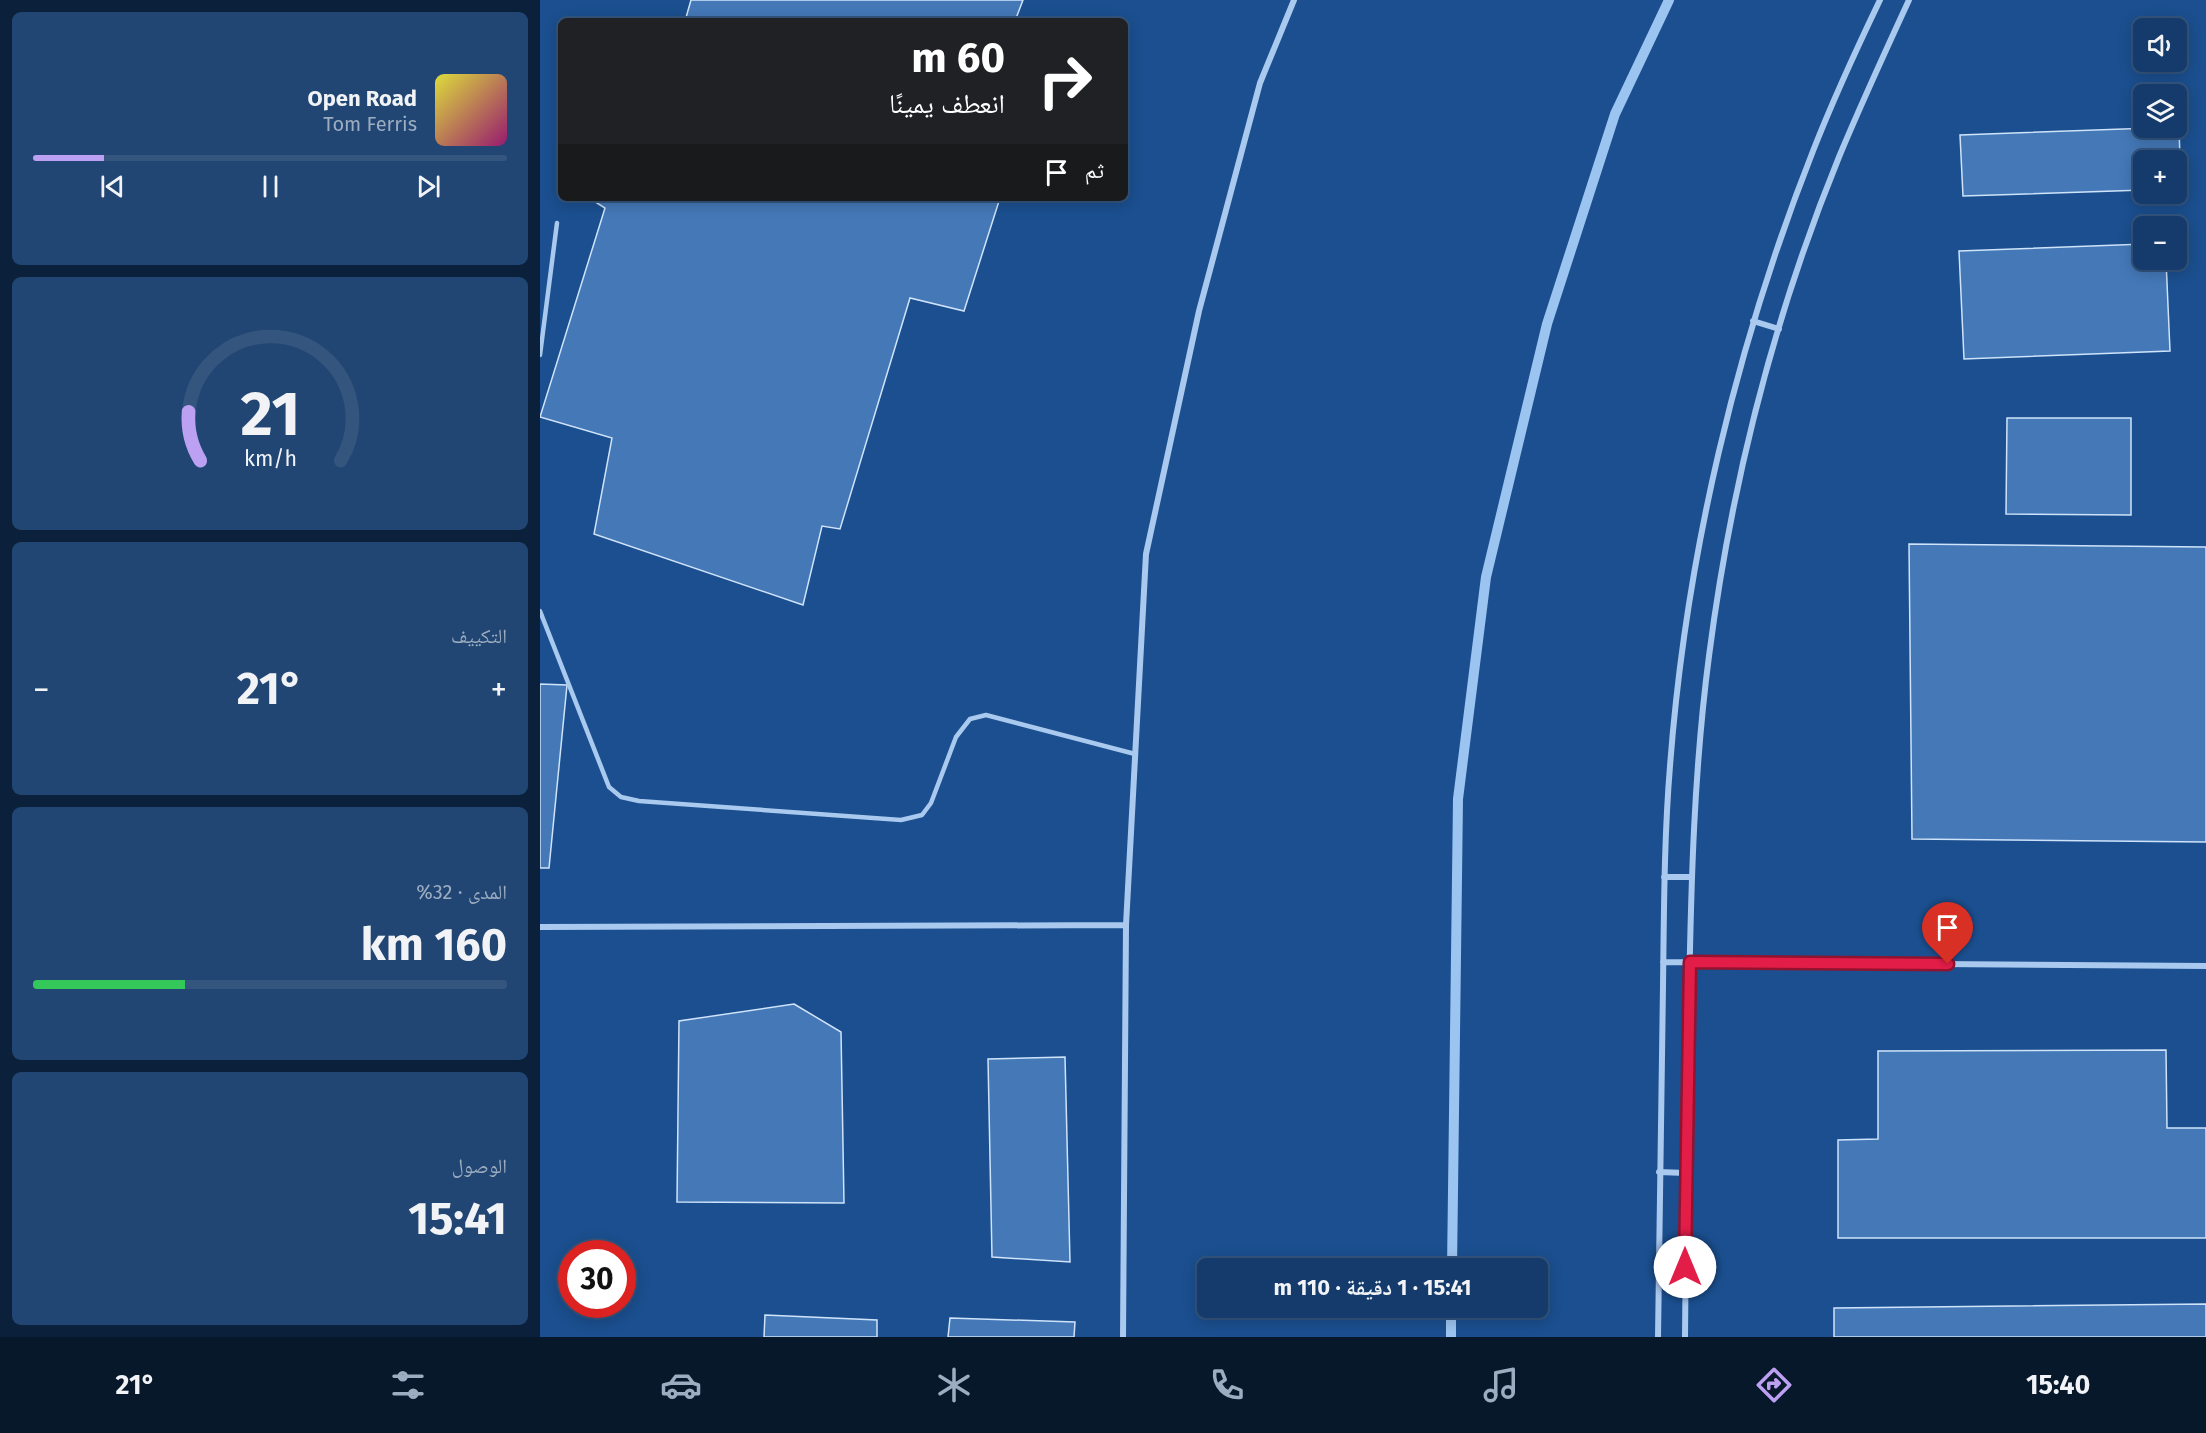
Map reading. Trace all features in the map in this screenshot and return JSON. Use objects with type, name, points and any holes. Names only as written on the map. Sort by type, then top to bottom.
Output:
[{"type":"street","points":[[1124,1337],[1126,925],[1146,554],[1205,288],[1260,83],[1294,0]]},
{"type":"street","points":[[1658,1337],[1664,877],[1670,764],[1682,652],[1698,552],[1724,430],[1754,321],[1781,236],[1813,150],[1848,67],[1880,0]]},
{"type":"street","points":[[1685,1337],[1690,877],[1697,766],[1709,655],[1731,524],[1750,436],[1779,329],[1838,160],[1909,0]]},
{"type":"street","points":[[1754,321],[1779,329]]},
{"type":"street","points":[[1664,877],[1690,877]]},
{"type":"street","points":[[540,927],[1126,925]]},
{"type":"street","points":[[1663,962],[2206,966]]},
{"type":"street","points":[[1659,1172],[1686,1173]]},
{"type":"lane","points":[[540,355],[557,224]]},
{"type":"lane","points":[[540,611],[609,787],[621,797],[639,801],[901,820],[922,815],[931,803],[956,736],[969,719],[986,715],[1135,754]]},
{"type":"building","points":[[691,0],[1023,0],[1016,18],[686,18]]},
{"type":"building","points":[[2133,129],[2133,138],[2179,138],[2180,150],[2133,150],[2133,190],[1963,196],[1960,135]]},
{"type":"building","points":[[594,201],[999,201],[964,311],[910,298],[840,529],[822,526],[803,605],[594,534],[612,438],[540,417],[605,208]]},
{"type":"building","points":[[2133,244],[2133,270],[2166,270],[2170,351],[1964,359],[1959,251]]},
{"type":"building","points":[[2007,418],[2131,418],[2131,515],[2006,514]]},
{"type":"building","points":[[1909,544],[2206,547],[2206,842],[1912,839]]},
{"type":"building","points":[[540,684],[567,685],[549,868],[540,868]]},
{"type":"building","points":[[794,1004],[841,1032],[844,1203],[677,1202],[679,1021]]},
{"type":"building","points":[[2166,1050],[2167,1128],[2206,1128],[2206,1238],[1838,1238],[1838,1140],[1878,1139],[1878,1051]]},
{"type":"building","points":[[1065,1057],[1070,1262],[992,1257],[988,1059]]},
{"type":"building","points":[[2206,1304],[2206,1337],[1834,1337],[1834,1308]]},
{"type":"building","points":[[765,1315],[877,1320],[877,1337],[764,1337]]},
{"type":"building","points":[[950,1318],[1075,1322],[1074,1337],[948,1337]]},
{"type":"waterway","points":[[1452,1258],[1458,799],[1486,577],[1547,324],[1615,114],[1669,0]]},
{"type":"waterway","points":[[1451,1318],[1451,1337]]},
{"type":"route","points":[[1685,1267],[1690,962],[1948,964]]}]
